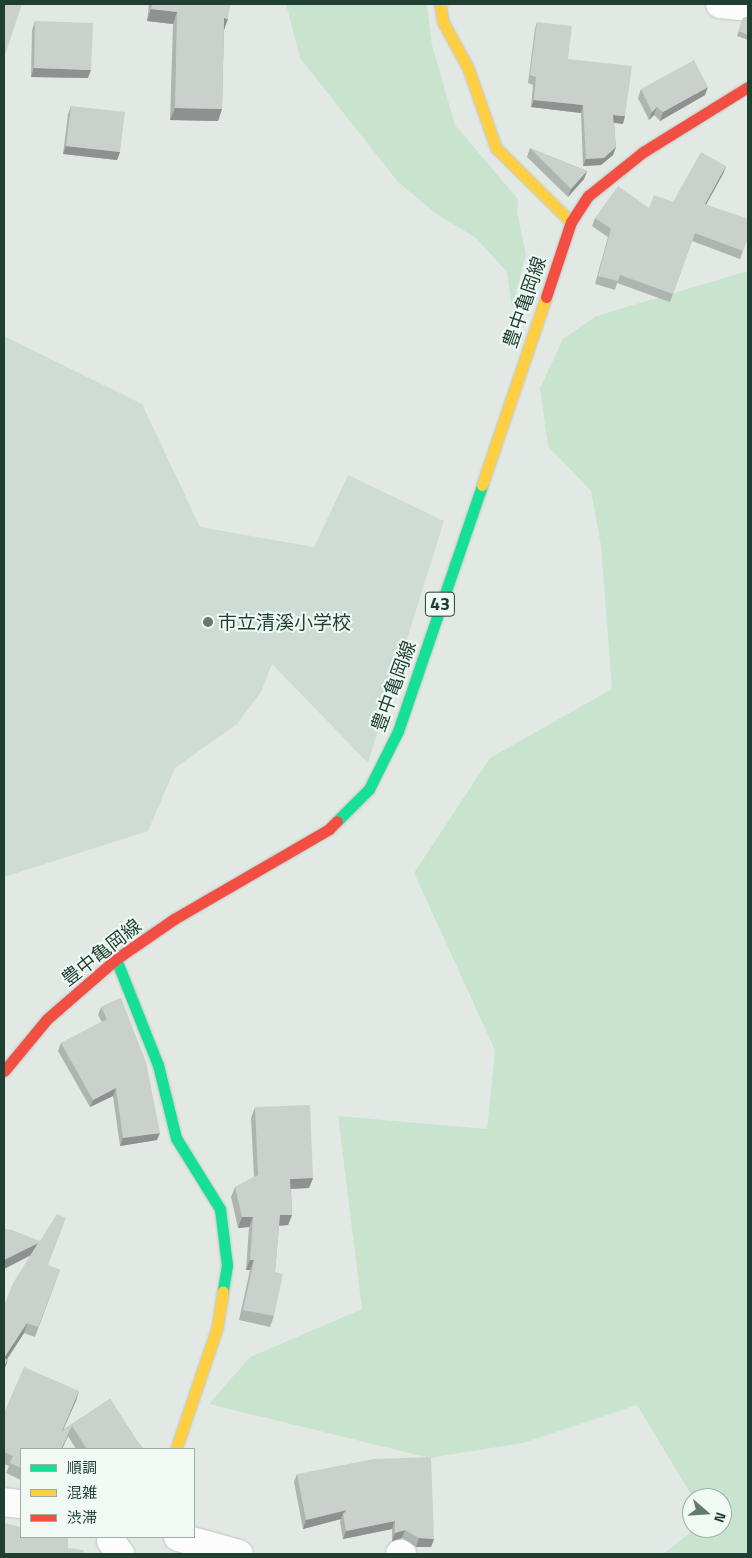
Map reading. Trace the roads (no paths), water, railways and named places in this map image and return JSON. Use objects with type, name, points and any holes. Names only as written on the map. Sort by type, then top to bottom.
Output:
[{"type":"main road","points":[[440,4],[443,22],[468,68],[496,148],[571,222]]},
{"type":"main road","name":"豊中亀岡線","points":[[4,1071],[47,1019],[116,959],[174,919],[330,829],[369,789],[398,731],[571,222],[588,196],[643,152],[748,87]]},
{"type":"main road","points":[[116,959],[158,1065],[176,1138],[220,1209],[228,1265],[216,1328],[176,1448]]},
{"type":"street","points":[[720,4],[748,7]]},
{"type":"street","points":[[4,1502],[20,1504]]},
{"type":"street","points":[[182,1538],[238,1554]]},
{"type":"place","name":"市立清溪小学校","points":[[208,622]]}]
